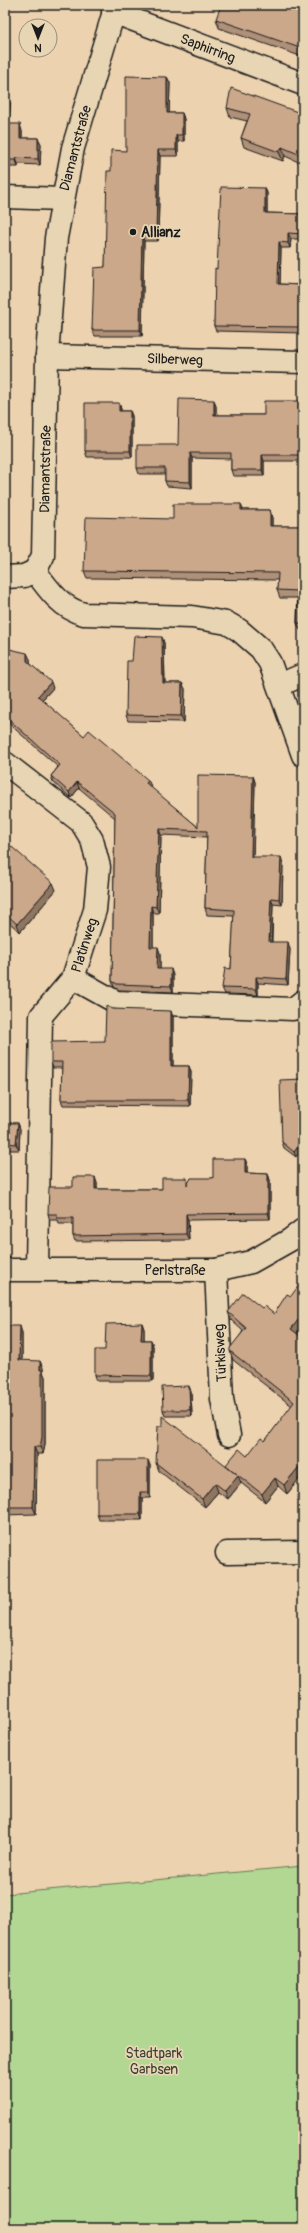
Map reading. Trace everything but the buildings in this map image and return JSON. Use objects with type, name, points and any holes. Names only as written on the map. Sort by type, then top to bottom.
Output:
[{"type":"street","name":"Saphirring","points":[[114,8],[303,84]]},
{"type":"street","name":"Diamantstraße","points":[[35,571],[43,556],[47,356],[56,238],[62,199],[73,148],[114,8]]},
{"type":"street","points":[[5,197],[62,199]]},
{"type":"street","name":"Silberweg","points":[[47,356],[303,362]]},
{"type":"street","points":[[5,577],[24,576],[35,571],[50,591],[73,612],[84,614],[192,616],[228,623],[251,639],[261,649],[278,685],[303,755]]},
{"type":"street","points":[[278,685],[303,675]]},
{"type":"street","name":"Platinweg","points":[[5,763],[81,822],[92,840],[99,867],[95,910],[73,978],[116,1002],[293,1009],[303,1001]]},
{"type":"street","points":[[37,1269],[41,1107],[41,1016],[73,978]]},
{"type":"street","name":"Perlstraße","points":[[5,1270],[216,1270],[251,1262],[290,1240],[303,1230]]},
{"type":"street","name":"Türkisweg","points":[[216,1270],[222,1398],[229,1435]]},
{"type":"street","points":[[227,1553],[303,1552]]},
{"type":"green space","name":"Stadtpark Garbsen","points":[[303,1866],[303,2228],[5,2228],[5,1894]]},
{"type":"place","name":"Allianz","points":[[133,232]]}]
